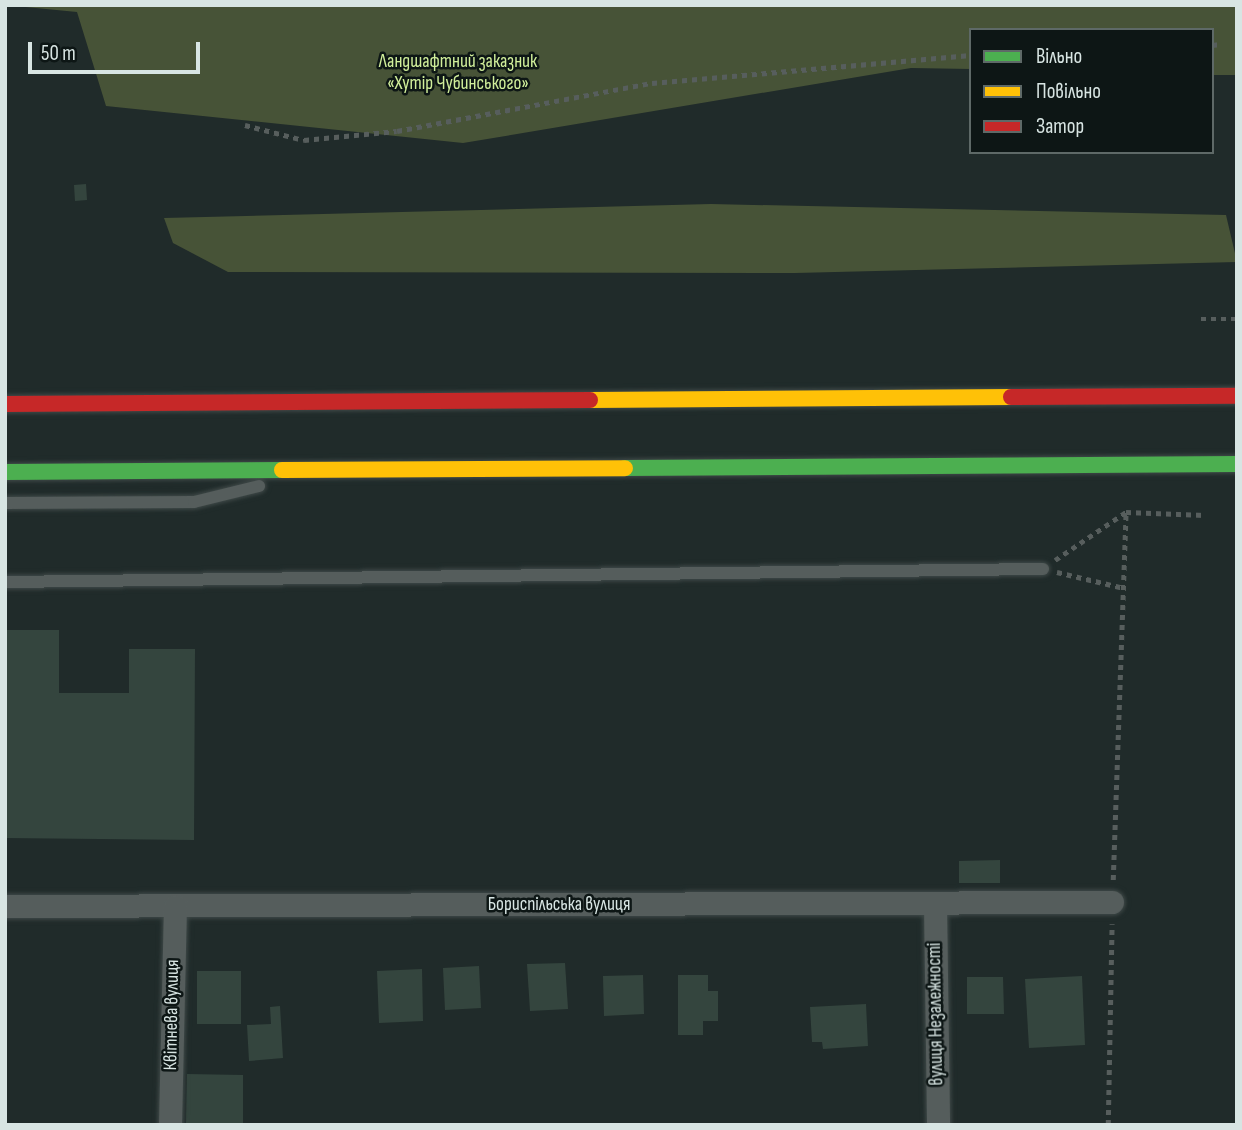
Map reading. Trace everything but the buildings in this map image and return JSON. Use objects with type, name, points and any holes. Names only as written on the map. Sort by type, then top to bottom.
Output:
[{"type":"highway","points":[[5,404],[1237,396]]},
{"type":"highway","points":[[5,472],[1237,464]]},
{"type":"street","name":"Бориспільська вулиця","points":[[5,906],[1112,902]]},
{"type":"street","name":"вулиця Незалежності","points":[[935,904],[938,1125]]},
{"type":"street","name":"Квітнева вулиця","points":[[170,1125],[175,906]]},
{"type":"lane","points":[[5,503],[194,502],[262,485],[285,470]]},
{"type":"lane","points":[[5,582],[1043,569]]},
{"type":"path","points":[[1214,45],[1221,44]]},
{"type":"path","points":[[245,125],[304,140],[397,131],[652,83],[969,55]]},
{"type":"path","points":[[1201,319],[1237,319]]},
{"type":"path","points":[[1108,1125],[1112,902],[1126,512]]},
{"type":"path","points":[[1043,569],[1126,512],[1205,515]]},
{"type":"path","points":[[1043,569],[1124,588]]},
{"type":"green space","name":"Ландшафтний заказник «Хутір Чубинського»","points":[[5,5],[1237,5],[1237,75],[1214,75],[1214,28],[969,28],[969,69],[911,68],[463,143],[106,106],[77,12]]},
{"type":"green space","points":[[711,204],[1226,215],[1237,262],[795,273],[228,272],[173,243],[164,218]]},
{"type":"traffic: fast","points":[[625,468],[1237,464]]},
{"type":"traffic: fast","points":[[5,472],[282,470]]},
{"type":"traffic: slow","points":[[590,400],[1011,397]]},
{"type":"traffic: slow","points":[[282,470],[625,468]]},
{"type":"traffic: jam","points":[[1011,397],[1237,396]]},
{"type":"traffic: jam","points":[[5,404],[590,400]]}]
